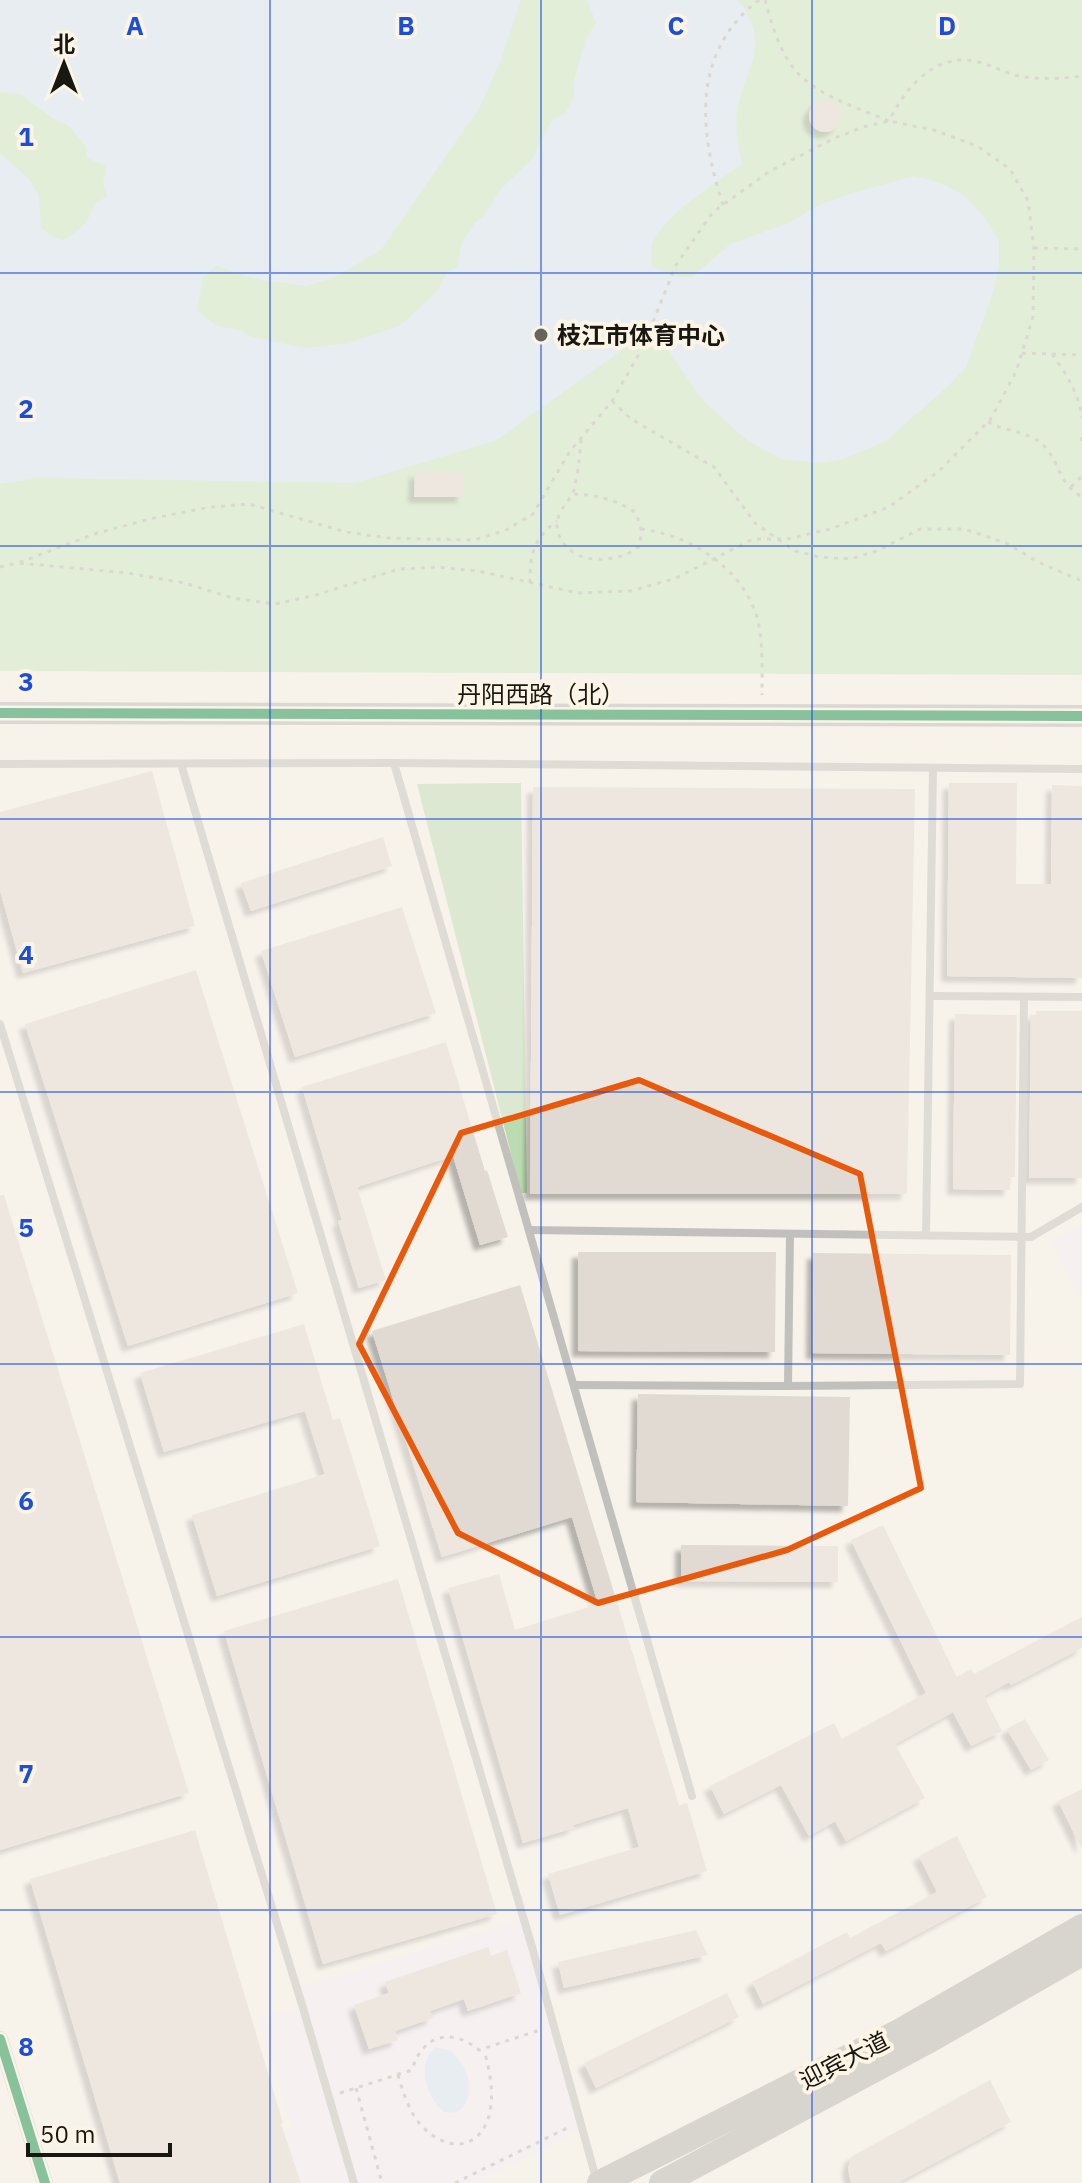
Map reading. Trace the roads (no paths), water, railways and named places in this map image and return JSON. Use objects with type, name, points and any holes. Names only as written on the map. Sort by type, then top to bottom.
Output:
[{"type":"main road","name":"迎宾大道","points":[[598,2183],[899,2032],[1082,1927]]},
{"type":"main road","name":"迎宾大道","points":[[662,2183],[931,2039],[1082,1953]]},
{"type":"street","name":"丹阳西路（北）","points":[[0,713],[1082,716]]},
{"type":"street","points":[[0,2039],[45,2183]]},
{"type":"lane","points":[[394,763],[692,1796]]},
{"type":"lane","points":[[0,764],[394,763],[1082,769]]},
{"type":"lane","points":[[181,764],[598,2183]]},
{"type":"lane","points":[[926,1235],[933,768]]},
{"type":"lane","points":[[931,996],[1082,997]]},
{"type":"lane","points":[[574,1385],[1020,1384],[1024,997]]},
{"type":"lane","points":[[0,1024],[354,2183]]},
{"type":"lane","points":[[529,1230],[1031,1237],[1082,1207]]},
{"type":"lane","points":[[788,1386],[790,1234]]},
{"type":"water","points":[[0,0],[521,0],[500,62],[480,107],[381,250],[333,278],[306,286],[260,280],[216,266],[203,277],[197,311],[217,326],[240,330],[251,337],[306,348],[349,343],[399,326],[435,294],[448,271],[457,268],[461,244],[474,224],[484,216],[500,190],[533,158],[551,121],[565,113],[574,96],[574,81],[585,40],[596,23],[587,0],[738,0],[749,16],[754,31],[754,57],[737,113],[742,164],[693,199],[659,232],[651,250],[652,266],[670,276],[692,277],[730,244],[789,223],[817,206],[849,194],[914,176],[940,183],[964,195],[986,219],[999,241],[999,266],[992,296],[966,367],[886,441],[844,459],[822,463],[781,459],[747,440],[702,400],[663,342],[651,337],[639,338],[495,441],[355,483],[37,478],[0,484],[0,153],[29,179],[39,195],[41,228],[51,236],[63,240],[73,234],[86,221],[94,205],[107,196],[103,184],[106,166],[87,158],[86,147],[70,127],[22,95],[0,92]]},
{"type":"water","points":[[435,2047],[451,2051],[466,2072],[466,2101],[463,2107],[452,2113],[444,2112],[428,2090],[426,2063]]},
{"type":"place","name":"枝江市体育中心","points":[[541,335]]}]
